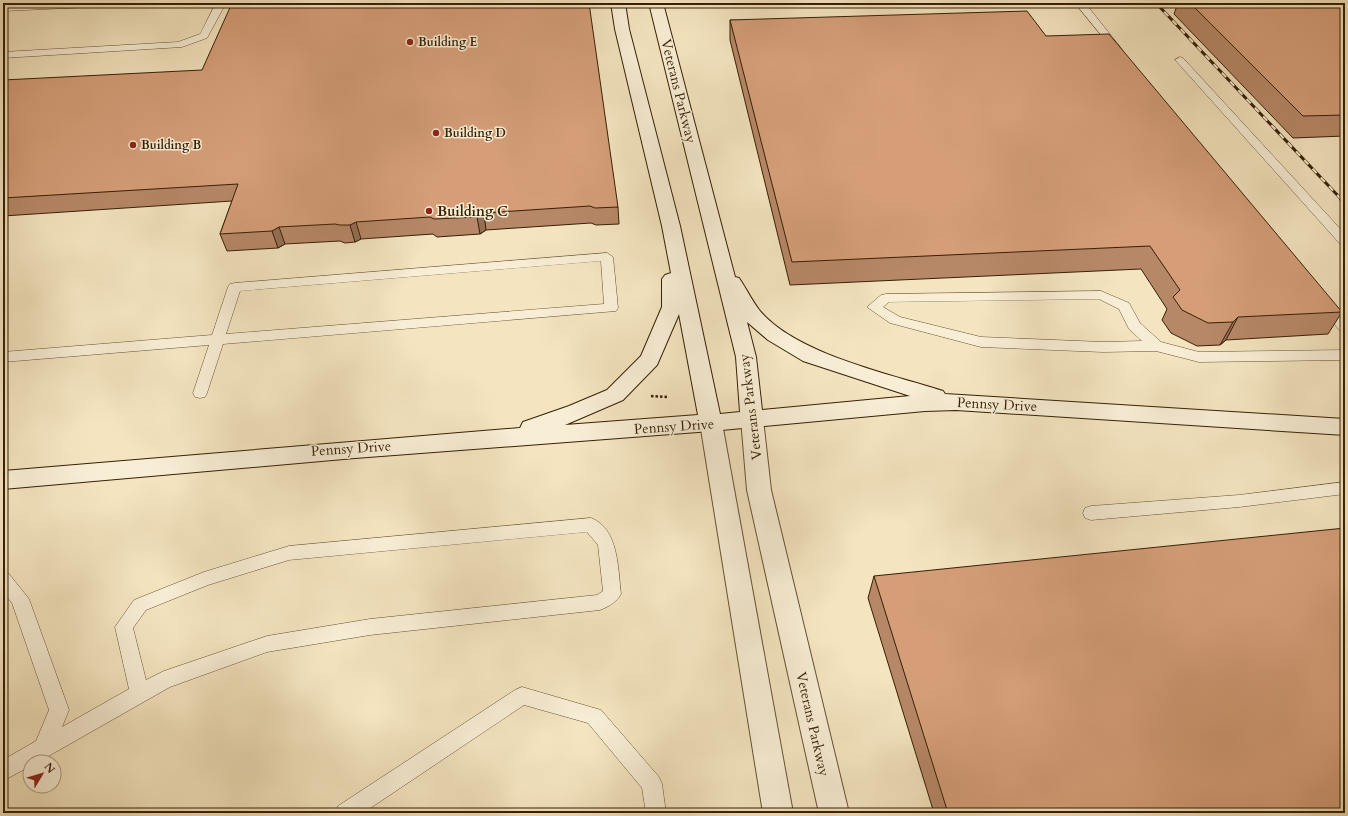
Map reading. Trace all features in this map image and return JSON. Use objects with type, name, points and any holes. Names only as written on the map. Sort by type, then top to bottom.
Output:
[{"type":"main road","points":[[618,3],[622,29],[671,226],[711,423],[778,813]]},
{"type":"main road","name":"Veterans Parkway","points":[[656,3],[746,357],[759,490],[834,813]]},
{"type":"main road","points":[[507,437],[576,412],[615,395],[650,360],[672,308],[671,226]]},
{"type":"main road","points":[[722,266],[744,298],[753,316],[775,335],[810,356],[956,402]]},
{"type":"main road","name":"Pennsy Drive","points":[[3,480],[305,452],[711,423],[912,402],[956,402],[1345,427]]},
{"type":"lane","points":[[3,8],[112,3]]},
{"type":"lane","points":[[3,55],[179,45],[204,36],[221,3]]},
{"type":"lane","points":[[1080,3],[1125,58]]},
{"type":"lane","points":[[1180,60],[1345,242]]},
{"type":"lane","points":[[3,356],[218,338],[611,308],[607,257],[235,287],[218,338],[200,393]]},
{"type":"lane","points":[[1156,346],[1134,326],[1124,306],[1101,295],[886,298],[874,307],[895,320],[981,342],[1103,347],[1156,346],[1199,357],[1345,355]]},
{"type":"lane","points":[[1320,297],[1345,328]]},
{"type":"lane","points":[[1091,513],[1239,501],[1345,488]]},
{"type":"lane","points":[[3,771],[140,694],[164,680],[267,644],[370,627],[600,602],[612,594],[606,543],[591,525],[575,526],[289,554],[204,579],[140,605],[124,626],[140,694]]},
{"type":"lane","points":[[3,579],[20,599],[59,710],[43,748]]},
{"type":"lane","points":[[345,813],[522,696],[594,716],[652,784],[656,813]]},
{"type":"building","points":[[232,3],[589,3],[618,207],[595,208],[590,206],[484,213],[477,217],[434,219],[430,217],[356,222],[350,225],[335,224],[279,227],[272,231],[220,234],[238,184],[3,198],[3,80],[202,70]]},
{"type":"building","points":[[1190,3],[1345,3],[1345,115],[1303,116]]},
{"type":"building","points":[[1027,11],[1046,36],[1109,34],[1342,312],[1238,317],[1233,322],[1208,323],[1182,310],[1173,297],[1180,290],[1150,246],[792,262],[730,20]]},
{"type":"building","points":[[1345,528],[1345,813],[948,813],[874,576]]},
{"type":"railway","points":[[1156,3],[1342,200]]},
{"type":"railway","points":[[1342,200],[1345,203]]},
{"type":"place","name":"Building E","points":[[410,42]]},
{"type":"place","name":"Building D","points":[[436,133]]},
{"type":"place","name":"Building B","points":[[133,145]]},
{"type":"place","name":"Building C","points":[[429,211]]}]
